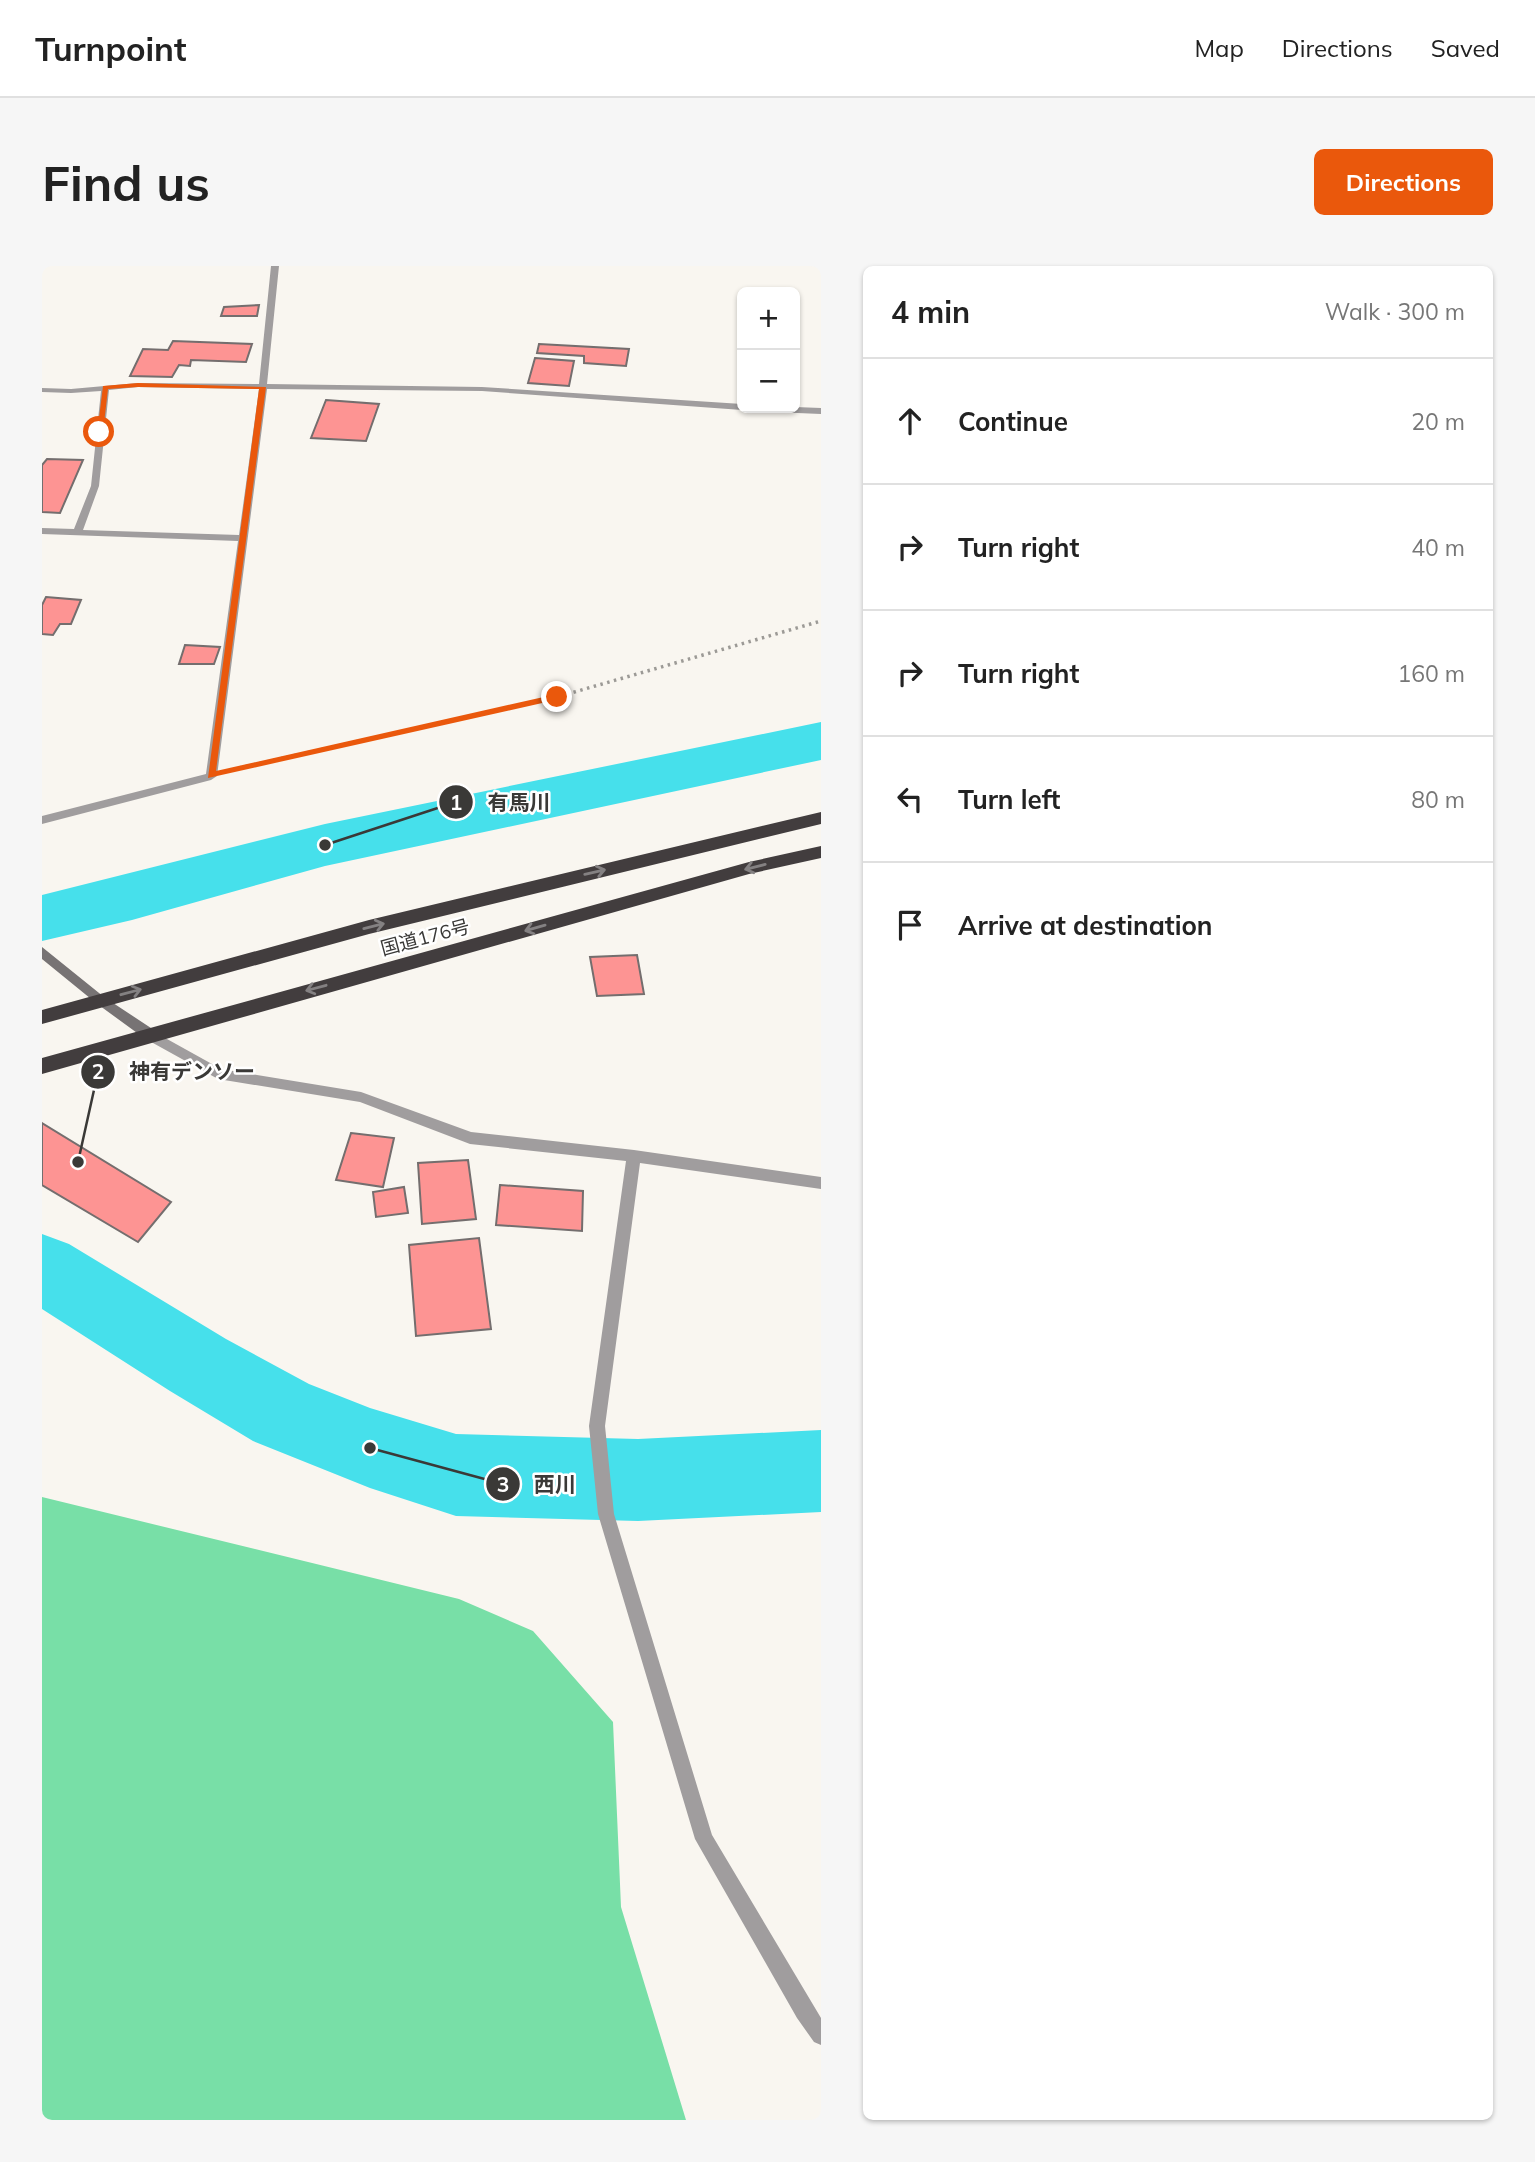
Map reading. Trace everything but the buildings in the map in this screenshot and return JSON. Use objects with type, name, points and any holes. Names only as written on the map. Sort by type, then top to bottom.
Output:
[{"type":"highway","name":"国道176号","points":[[42,1017],[369,927],[821,818]]},
{"type":"highway","name":"国道176号","points":[[42,1066],[749,868],[821,852]]},
{"type":"street","points":[[42,820],[211,776],[263,387],[275,266]]},
{"type":"street","points":[[42,390],[138,385],[482,389],[737,407]]},
{"type":"street","points":[[78,532],[95,486],[105,388]]},
{"type":"street","points":[[800,410],[821,411]]},
{"type":"street","points":[[42,546],[46,531],[243,538]]},
{"type":"street","points":[[42,952],[100,1000],[149,1034],[218,1074],[361,1097],[470,1139],[634,1156],[821,1183]]},
{"type":"street","points":[[634,1156],[597,1426],[606,1514],[704,1839],[804,2011],[821,2035]]},
{"type":"path","points":[[211,776],[254,764],[557,697],[821,621]]},
{"type":"green space","points":[[42,1497],[459,1599],[533,1631],[613,1722],[621,1907],[686,2120],[42,2120]]},
{"type":"waterway","points":[[42,918],[132,897],[325,845],[821,741]]},
{"type":"waterway","points":[[42,1268],[198,1365],[282,1413],[370,1448],[456,1475],[638,1480],[821,1471]]},
{"type":"place","name":"有馬川","points":[[325,845]]},
{"type":"place","name":"神有デンソー","points":[[78,1162]]},
{"type":"place","name":"西川","points":[[370,1448]]},
{"type":"route","points":[[99,432],[105,388],[138,385],[263,387],[211,776],[254,764],[557,697]]}]
